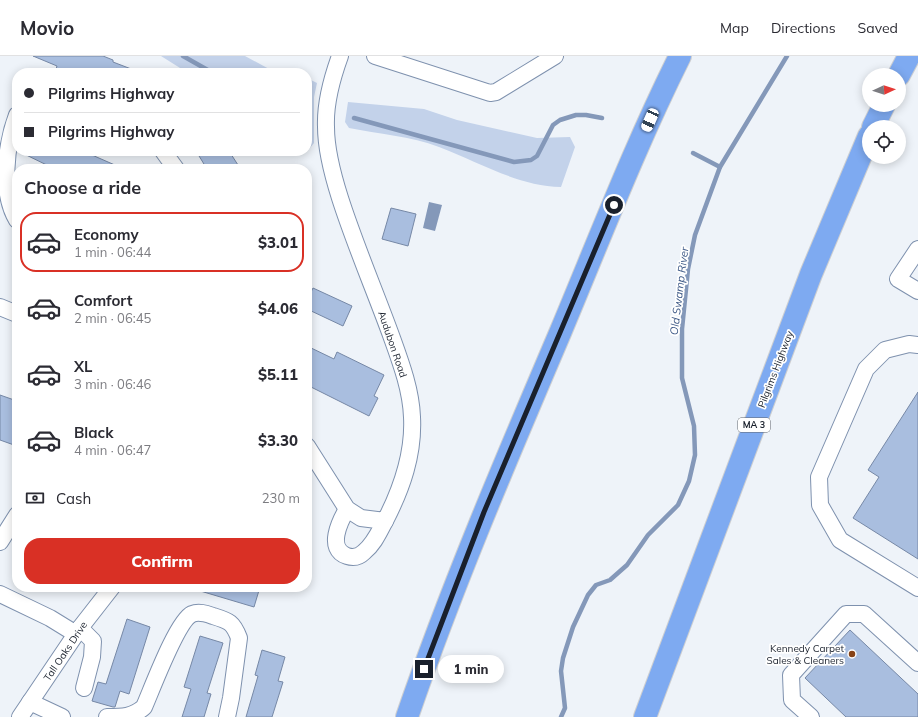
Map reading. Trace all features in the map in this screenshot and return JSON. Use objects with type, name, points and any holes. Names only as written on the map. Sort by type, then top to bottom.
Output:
[{"type":"highway","points":[[407,717],[444,615],[484,512],[645,132],[680,56]]},
{"type":"highway","points":[[903,68],[909,56]]},
{"type":"highway","name":"Pilgrims Highway","points":[[645,717],[813,268],[862,152]]},
{"type":"street","name":"Audubon Road","points":[[340,56],[334,73],[326,118],[326,135],[329,156],[335,182],[349,225],[397,351],[408,389],[412,416],[411,447],[405,478],[385,521],[370,547],[357,557],[344,555],[339,549],[336,537],[347,509]]},
{"type":"street","points":[[375,56],[490,93],[496,92],[555,56]]},
{"type":"street","points":[[12,129],[6,156],[12,187],[9,201],[12,208]]},
{"type":"street","points":[[918,249],[898,279],[918,292]]},
{"type":"street","points":[[0,307],[12,312]]},
{"type":"street","points":[[918,345],[909,344],[885,350],[866,369],[818,477],[820,505],[840,540],[918,588]]},
{"type":"street","points":[[312,454],[347,509],[361,518],[385,521]]},
{"type":"street","points":[[0,542],[12,524]]},
{"type":"street","name":"Tall Oaks Drive","points":[[20,717],[78,631],[108,592]]},
{"type":"street","points":[[0,594],[91,637],[94,646],[84,688]]},
{"type":"street","points":[[107,717],[127,717],[136,714],[144,707],[179,628],[192,614],[202,613],[229,621],[236,629],[239,638],[232,698],[227,717]]},
{"type":"street","points":[[810,717],[792,700],[791,675],[846,614],[864,614],[918,663]]},
{"type":"street","points":[[30,702],[62,717]]},
{"type":"shaded area","points":[[161,56],[245,56],[267,68],[180,68]]},
{"type":"shaded area","points":[[312,80],[317,83],[314,97],[314,143],[312,145]]},
{"type":"shaded area","points":[[348,102],[424,109],[457,120],[537,138],[570,137],[575,147],[561,187],[545,186],[514,178],[428,143],[349,128],[345,122]]},
{"type":"shaded area","points":[[429,202],[442,205],[435,231],[423,228]]},
{"type":"building","points":[[33,56],[103,56],[129,68],[56,68],[57,66]]},
{"type":"building","points":[[28,156],[94,156],[113,164],[45,164]]},
{"type":"building","points":[[199,156],[232,156],[237,164],[204,164]]},
{"type":"building","points":[[391,208],[416,214],[408,246],[382,239]]},
{"type":"building","points":[[313,288],[352,306],[343,326],[312,311]]},
{"type":"building","points":[[312,348],[334,359],[337,352],[384,375],[374,396],[378,398],[369,416],[312,388]]},
{"type":"building","points":[[918,392],[918,559],[853,518],[879,477],[868,470]]},
{"type":"building","points":[[0,395],[12,399],[12,444],[0,440]]},
{"type":"building","points":[[204,592],[258,592],[254,607]]},
{"type":"building","points":[[127,619],[150,627],[129,694],[120,691],[115,707],[92,701],[98,682],[106,684]]},
{"type":"building","name":"Kennedy Carpet Sales & Cleaners","points":[[850,630],[918,694],[918,717],[846,717],[805,678]]},
{"type":"building","points":[[200,636],[223,643],[207,693],[211,694],[204,717],[182,717],[191,689],[184,687]]},
{"type":"building","points":[[262,650],[285,657],[278,681],[283,682],[272,717],[246,717],[258,676],[255,675]]},
{"type":"waterway","points":[[183,56],[204,68]]},
{"type":"waterway","name":"Old Swamp River","points":[[561,717],[565,708],[561,671],[563,658],[573,627],[588,595],[596,585],[610,580],[627,565],[648,535],[678,505],[689,481],[695,455],[694,426],[682,378],[682,329],[688,269],[695,235],[720,167],[787,56]]},
{"type":"waterway","points":[[354,118],[514,162],[531,160],[537,156],[553,125],[560,120],[576,115],[602,118]]},
{"type":"waterway","points":[[693,153],[720,167]]},
{"type":"place","name":"Kennedy Carpet Sales & Cleaners","points":[[852,654]]},
{"type":"route","points":[[424,669],[446,608],[484,512],[614,205]]}]
